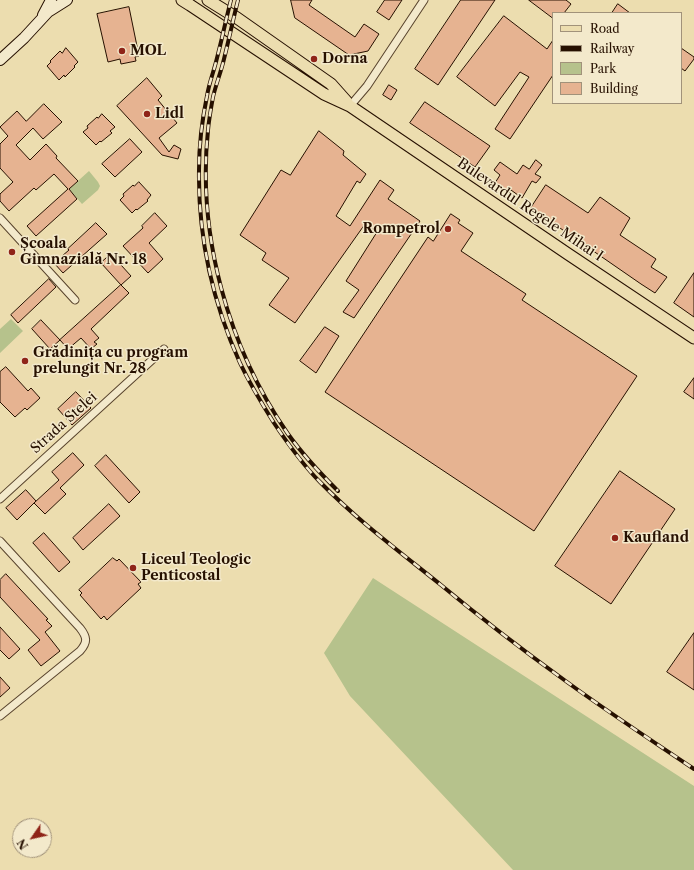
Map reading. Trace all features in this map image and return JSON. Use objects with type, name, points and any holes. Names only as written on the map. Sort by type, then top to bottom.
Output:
[{"type":"main road","points":[[40,22],[51,0]]},
{"type":"main road","points":[[0,60],[40,22],[48,12],[67,0]]},
{"type":"main road","name":"Bulevardul Regele Mihai I","points":[[182,0],[324,94],[350,106],[694,338]]},
{"type":"main road","name":"Bulevardul Regele Mihai I","points":[[208,0],[237,18],[331,84],[350,106]]},
{"type":"street","points":[[350,106],[367,86],[424,0]]},
{"type":"street","points":[[0,218],[76,300]]},
{"type":"street","name":"Strada Stelei","points":[[0,499],[164,349]]},
{"type":"street","points":[[0,541],[80,628],[86,640],[80,651],[0,716]]},
{"type":"green space","points":[[89,171],[100,186],[98,190],[82,204],[69,189]]},
{"type":"green space","points":[[11,319],[23,331],[0,353],[0,329]]},
{"type":"green space","points":[[373,578],[694,786],[694,870],[513,870],[350,696],[324,653]]},
{"type":"building","points":[[291,0],[312,0],[309,5],[355,37],[364,24],[379,34],[368,51],[349,55],[295,18]]},
{"type":"building","points":[[385,0],[402,0],[389,20],[377,12]]},
{"type":"building","points":[[461,0],[495,0],[438,85],[415,69]]},
{"type":"building","points":[[529,0],[566,0],[571,4],[565,12],[552,12],[552,17]]},
{"type":"building","points":[[618,4],[629,12],[613,12]]},
{"type":"building","points":[[129,7],[139,56],[135,57],[136,61],[121,64],[120,59],[108,62],[97,14]]},
{"type":"building","points":[[504,16],[547,49],[552,42],[552,76],[510,139],[495,129],[529,77],[520,72],[495,106],[457,77]]},
{"type":"building","points":[[66,48],[78,62],[65,77],[64,75],[59,80],[47,66],[60,51],[62,53]]},
{"type":"building","points":[[682,49],[694,57],[685,71],[682,69]]},
{"type":"building","name":"Lidl","points":[[147,78],[162,96],[158,100],[177,123],[159,138],[169,152],[174,145],[181,149],[178,159],[162,155],[117,106]]},
{"type":"building","points":[[389,85],[397,90],[391,100],[383,95]]},
{"type":"building","points":[[425,102],[490,146],[475,167],[410,123]]},
{"type":"building","points":[[44,104],[62,122],[43,139],[33,128],[16,145],[30,160],[46,144],[57,156],[56,158],[78,181],[69,189],[77,199],[36,236],[27,226],[68,189],[54,174],[36,190],[34,188],[9,211],[0,201],[0,194],[13,182],[0,168],[0,144],[8,136],[0,127],[17,111],[26,121]]},
{"type":"building","points":[[102,114],[115,127],[110,131],[112,133],[96,145],[83,132],[88,128],[87,126]]},
{"type":"building","points":[[319,131],[344,151],[343,155],[366,174],[360,183],[357,181],[336,216],[350,226],[380,180],[394,190],[388,199],[420,221],[354,318],[343,312],[359,290],[346,281],[377,232],[365,224],[295,323],[269,305],[289,278],[262,260],[266,253],[240,235],[281,170],[290,175]]},
{"type":"building","points":[[130,139],[142,152],[115,177],[102,164]]},
{"type":"building","points":[[536,160],[542,165],[535,174],[541,177],[536,183],[532,181],[522,198],[511,190],[509,193],[495,183],[500,175],[494,170],[500,162],[517,174],[523,165],[529,169]]},
{"type":"building","points":[[139,182],[151,195],[147,200],[148,201],[132,213],[120,200],[124,196],[123,194]]},
{"type":"building","points":[[546,185],[588,213],[600,197],[630,218],[620,235],[656,259],[651,267],[667,277],[655,293],[531,208]]},
{"type":"building","points":[[155,213],[167,226],[149,243],[163,259],[148,273],[123,246],[143,228],[142,226]]},
{"type":"building","points":[[451,214],[460,220],[458,223],[473,233],[461,251],[526,294],[522,300],[637,376],[534,531],[325,392],[428,237],[433,241]]},
{"type":"building","points":[[96,223],[107,234],[63,273],[54,263]]},
{"type":"building","points":[[111,254],[131,276],[121,285],[101,263]]},
{"type":"building","points":[[694,273],[694,317],[674,303]]},
{"type":"building","points":[[49,279],[56,287],[18,323],[11,315]]},
{"type":"building","points":[[121,285],[129,293],[91,329],[99,338],[94,342],[97,344],[91,349],[81,338],[68,349],[60,340]]},
{"type":"building","points":[[41,320],[60,340],[50,349],[32,329]]},
{"type":"building","points":[[325,327],[339,336],[316,373],[300,361]]},
{"type":"building","points":[[6,367],[28,391],[31,388],[40,398],[27,410],[25,408],[15,417],[0,402],[0,372]]},
{"type":"building","points":[[694,378],[694,399],[684,392]]},
{"type":"building","points":[[76,392],[91,408],[72,425],[58,409]]},
{"type":"building","points":[[73,453],[84,465],[60,488],[66,494],[45,514],[34,503],[59,480],[52,472]]},
{"type":"building","points":[[106,455],[140,492],[129,503],[95,466]]},
{"type":"building","name":"Kaufland","points":[[620,471],[675,509],[611,604],[555,566]]},
{"type":"building","points":[[26,490],[36,501],[17,520],[6,508]]},
{"type":"building","points":[[109,504],[120,516],[83,550],[73,538]]},
{"type":"building","points":[[44,533],[70,562],[59,572],[33,543]]},
{"type":"building","points":[[113,558],[117,561],[119,559],[141,582],[138,584],[141,588],[107,620],[104,616],[101,619],[80,595],[82,593],[79,590]]},
{"type":"building","points":[[6,574],[48,619],[46,620],[52,626],[45,632],[60,651],[41,666],[28,650],[40,640],[0,597],[0,580]]},
{"type":"building","points":[[0,627],[20,649],[9,659],[0,650]]},
{"type":"building","points":[[694,633],[694,690],[667,672]]},
{"type":"building","points":[[0,677],[10,688],[0,697]]},
{"type":"railway","points":[[231,0],[209,86],[202,124],[199,170],[201,220],[209,269],[222,317],[240,363],[265,409],[285,439],[308,469],[334,496],[364,523],[535,659],[694,769]]},
{"type":"railway","points":[[238,0],[223,64],[213,97],[208,130],[206,170],[207,210],[221,289],[233,327],[249,365],[267,400],[294,442],[312,464],[338,491]]},
{"type":"place","name":"MOL","points":[[122,51]]},
{"type":"place","name":"Dorna","points":[[314,59]]},
{"type":"place","name":"Lidl","points":[[147,114]]},
{"type":"place","name":"Rompetrol","points":[[448,229]]},
{"type":"place","name":"Școala Gimnazială Nr. 18","points":[[12,252]]},
{"type":"place","name":"Grădinița cu program prelungit Nr. 28","points":[[25,361]]},
{"type":"place","name":"Kaufland","points":[[615,538]]},
{"type":"place","name":"Liceul Teologic Penticostal","points":[[133,568]]}]
